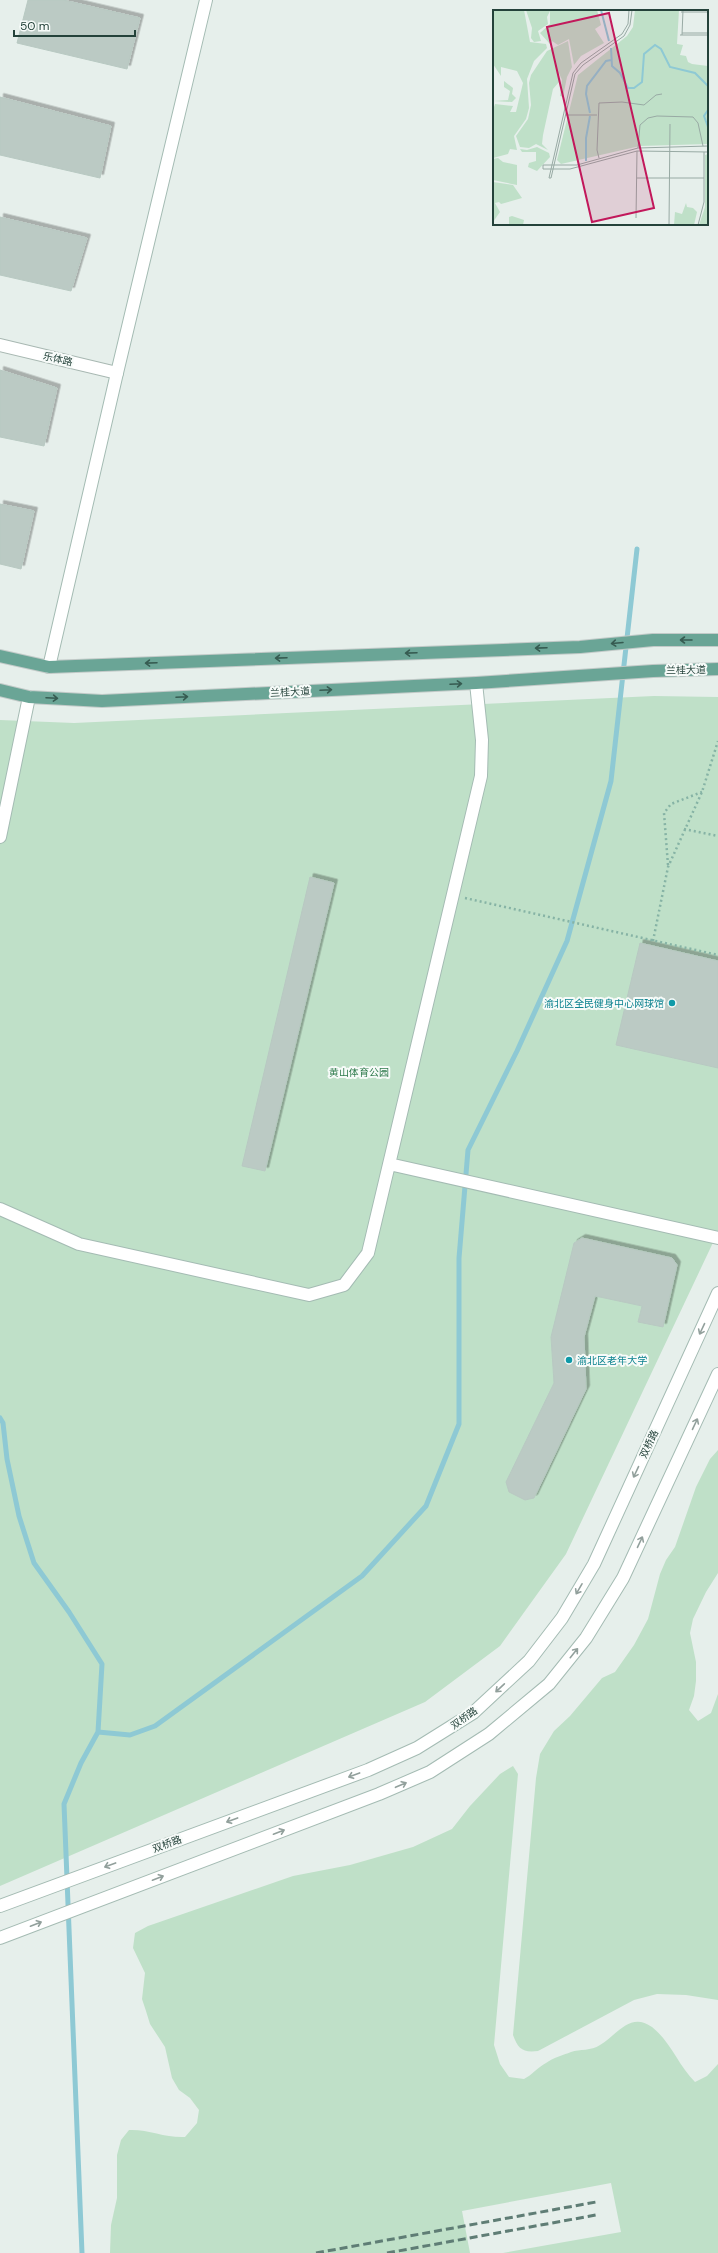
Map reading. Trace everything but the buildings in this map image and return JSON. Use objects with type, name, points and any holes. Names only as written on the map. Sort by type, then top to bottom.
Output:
[{"type":"main road","points":[[0,656],[49,667],[580,647],[654,640],[718,640]]},
{"type":"main road","name":"兰桂大道","points":[[0,690],[30,696],[102,701],[476,682],[653,671],[718,669]]},
{"type":"street","points":[[49,667],[206,0]]},
{"type":"street","name":"乐体路","points":[[0,345],[117,373]]},
{"type":"street","points":[[0,1209],[79,1244],[309,1295],[344,1285],[368,1253],[480,776],[482,740],[476,682]]},
{"type":"street","points":[[0,837],[30,696]]},
{"type":"street","points":[[389,1164],[718,1238]]},
{"type":"street","name":"双桥路","points":[[0,1906],[368,1770],[417,1748],[473,1713],[529,1662],[562,1618],[594,1564],[718,1293]]},
{"type":"street","points":[[0,1938],[379,1794],[430,1772],[489,1734],[549,1684],[586,1638],[623,1578],[718,1374]]},
{"type":"path","points":[[653,941],[668,867],[702,792],[718,742]]},
{"type":"path","points":[[668,867],[664,813],[671,804],[702,792]]},
{"type":"path","points":[[684,829],[718,836]]},
{"type":"path","points":[[452,896],[718,955]]},
{"type":"green space","name":"黄山体育公园","points":[[654,696],[718,697],[718,1232],[566,1554],[500,1646],[425,1702],[0,1886],[0,720],[74,723]]},
{"type":"green space","points":[[718,1450],[718,1573],[706,1592],[693,1619],[690,1633],[696,1662],[696,1681],[694,1696],[689,1710],[698,1721],[711,1713],[718,1694],[718,2000],[686,1995],[657,1994],[634,2000],[538,2051],[525,2051],[519,2047],[513,2035],[536,1778],[540,1754],[554,1731],[570,1716],[602,1678],[615,1672],[634,1645],[648,1619],[660,1574],[666,1560],[675,1547],[696,1487],[710,1459]]},
{"type":"green space","points":[[513,1766],[518,1774],[494,2045],[500,2064],[509,2077],[524,2079],[552,2060],[571,2052],[597,2047],[624,2026],[637,2022],[644,2023],[652,2027],[659,2033],[695,2082],[707,2076],[718,2064],[718,2253],[503,2253],[621,2232],[611,2183],[462,2211],[470,2253],[110,2253],[111,2225],[117,2198],[117,2155],[121,2140],[129,2130],[185,2137],[197,2123],[199,2110],[190,2098],[179,2090],[172,2078],[165,2047],[150,2024],[142,1999],[145,1973],[133,1948],[135,1933],[148,1926],[293,1876],[350,1865],[413,1847],[452,1829],[470,1806],[500,1774]]},
{"type":"waterway","points":[[98,1732],[130,1735],[155,1726],[362,1576],[426,1506],[459,1424],[459,1258],[468,1150],[517,1051],[567,941],[611,781],[637,549]]},
{"type":"waterway","points":[[0,1418],[3,1423],[7,1459],[19,1516],[34,1563],[69,1612],[102,1664],[98,1732],[81,1763],[64,1804],[82,2253]]},
{"type":"railway","points":[[316,2253],[596,2202]]},
{"type":"railway","points":[[387,2253],[596,2215]]},
{"type":"place","name":"渝北区全民健身中心网球馆","points":[[672,1003]]},
{"type":"place","name":"渝北区老年大学","points":[[569,1360]]}]
